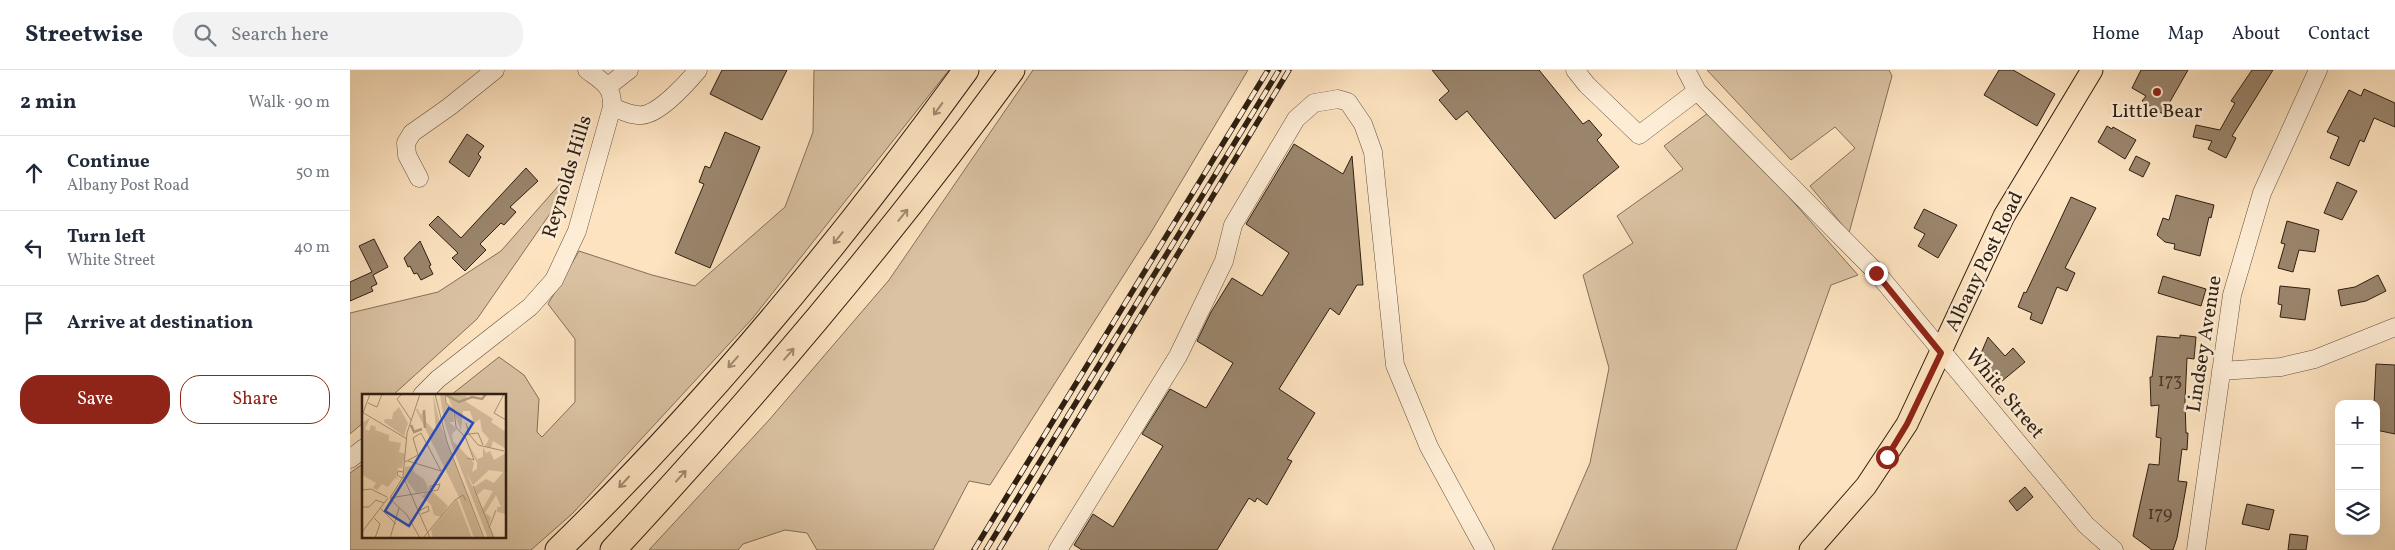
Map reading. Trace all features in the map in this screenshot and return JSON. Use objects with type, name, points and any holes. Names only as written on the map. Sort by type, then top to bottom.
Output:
[{"type":"highway","points":[[558,550],[661,443],[769,321],[884,182],[966,70]]},
{"type":"highway","points":[[613,550],[739,411],[844,289],[912,204],[1012,70]]},
{"type":"main road","name":"Albany Post Road","points":[[1810,550],[1855,500],[1887,457],[1907,424],[2004,216],[2092,70]]},
{"type":"street","points":[[419,178],[407,155],[406,143],[412,133],[449,107],[495,70]]},
{"type":"street","points":[[586,70],[607,87],[629,70]]},
{"type":"street","points":[[612,107],[631,114],[646,115],[659,107],[698,70]]},
{"type":"street","points":[[1575,70],[1587,86],[1639,135],[1697,91]]},
{"type":"street","name":"White Street","points":[[1686,70],[1697,91],[1876,273],[2086,525],[2114,550]]},
{"type":"street","name":"Lindsey Avenue","points":[[2196,550],[2232,295],[2262,193],[2318,70]]},
{"type":"street","name":"Reynolds Hills","points":[[423,394],[438,379],[530,307],[554,280],[577,231],[612,107],[613,94],[607,87]]},
{"type":"street","points":[[1058,550],[1178,356],[1224,262],[1233,225],[1282,141],[1296,119],[1305,110],[1322,100],[1348,102],[1363,124],[1373,152],[1395,365],[1430,447],[1485,550]]},
{"type":"street","points":[[2221,371],[2281,367],[2316,360],[2395,327]]},
{"type":"street","points":[[350,459],[362,450]]},
{"type":"shaded area","points":[[814,70],[949,70],[752,319],[573,513],[531,550],[350,550],[350,473],[362,464],[362,538],[506,538],[506,394],[452,394],[499,357],[524,375],[539,399],[537,432],[542,437],[575,402],[575,339],[548,304],[579,251],[652,275],[695,286],[785,207],[813,132]]},
{"type":"shaded area","points":[[1033,70],[1248,70],[1150,234],[990,485],[969,481],[933,550],[817,550],[807,533],[785,530],[743,544],[738,550],[649,550],[769,420],[889,280]]},
{"type":"shaded area","points":[[1707,70],[1889,70],[1892,76],[1849,233],[1810,186],[1855,148],[1835,127],[1791,160]]},
{"type":"shaded area","points":[[1712,110],[1858,275],[1831,285],[1736,550],[1552,550],[1590,463],[1609,368],[1583,275],[1633,243],[1617,216],[1683,169],[1664,146]]},
{"type":"shaded area","points":[[567,176],[554,208],[477,319],[394,394],[362,394],[362,424],[350,434],[350,313],[438,292],[501,251]]},
{"type":"building","points":[[722,70],[787,70],[762,120],[710,94]]},
{"type":"building","points":[[1432,70],[1539,70],[1583,124],[1589,120],[1602,135],[1597,140],[1619,167],[1555,219],[1467,111],[1456,120],[1439,100],[1449,91]]},
{"type":"building","points":[[1999,70],[2013,70],[2055,94],[2037,126],[1984,95]]},
{"type":"building","name":"Little Bear","points":[[2141,70],[2188,70],[2163,114],[2142,101],[2146,96],[2132,88]]},
{"type":"building","points":[[2252,70],[2273,70],[2232,136],[2236,138],[2226,158],[2208,149],[2212,141],[2193,137],[2196,125],[2220,130],[2235,103],[2231,101]]},
{"type":"building","points":[[2364,89],[2395,103],[2395,127],[2374,118],[2364,142],[2360,140],[2349,166],[2330,158],[2339,137],[2327,132],[2349,90],[2361,96]]},
{"type":"building","points":[[2107,126],[2112,129],[2113,127],[2136,140],[2125,159],[2098,142]]},
{"type":"building","points":[[725,132],[760,147],[710,268],[675,253],[704,184],[699,182],[705,166],[710,168]]},
{"type":"building","points":[[467,134],[484,146],[478,154],[481,157],[469,177],[449,162]]},
{"type":"building","points":[[1294,144],[1343,174],[1352,156],[1363,285],[1357,285],[1339,315],[1330,308],[1279,389],[1315,413],[1287,459],[1292,461],[1267,505],[1257,498],[1255,502],[1249,498],[1217,550],[1082,550],[1074,545],[1093,514],[1113,527],[1163,446],[1142,434],[1170,389],[1206,408],[1233,363],[1197,341],[1211,312],[1232,278],[1262,296],[1289,253],[1246,224]]},
{"type":"building","points":[[2136,156],[2150,163],[2143,177],[2129,170]]},
{"type":"building","points":[[526,168],[538,181],[510,207],[516,212],[504,225],[501,223],[480,244],[486,250],[465,271],[452,258],[458,253],[429,225],[438,216],[461,238]]},
{"type":"building","points":[[2337,182],[2357,191],[2342,220],[2324,213]]},
{"type":"building","points":[[2176,195],[2214,205],[2211,218],[2209,217],[2200,256],[2174,249],[2175,244],[2165,242],[2157,235],[2163,218],[2169,220]]},
{"type":"building","points":[[2071,197],[2096,208],[2065,268],[2075,273],[2067,291],[2057,287],[2042,324],[2030,319],[2032,313],[2018,307]]},
{"type":"building","points":[[1924,209],[1957,225],[1938,258],[1918,246],[1925,234],[1914,228]]},
{"type":"building","points":[[2287,221],[2319,230],[2315,252],[2299,250],[2293,272],[2278,268],[2285,244],[2281,243]]},
{"type":"building","points":[[374,239],[388,267],[373,275],[377,284],[371,287],[373,291],[350,301],[350,282],[372,272],[359,246]]},
{"type":"building","points":[[420,241],[433,274],[421,280],[417,273],[414,274],[410,266],[408,267],[404,258]]},
{"type":"building","points":[[2378,275],[2386,291],[2366,301],[2341,306],[2338,290],[2355,287]]},
{"type":"building","points":[[2163,276],[2206,289],[2201,306],[2158,293]]},
{"type":"building","points":[[2280,286],[2310,289],[2305,320],[2280,317],[2282,305],[2278,304]]},
{"type":"building","points":[[2180,335],[2196,337],[2194,359],[2187,358],[2185,401],[2186,433],[2188,433],[2187,450],[2182,449],[2178,481],[2187,482],[2173,550],[2152,550],[2133,536],[2149,464],[2159,465],[2161,438],[2156,437],[2159,405],[2151,406],[2150,377],[2152,377],[2157,336],[2180,338]]},
{"type":"building","points":[[1988,337],[2005,356],[2013,348],[2025,362],[1996,386],[1988,376],[1991,372],[1979,358]]},
{"type":"building","points":[[2376,364],[2395,365],[2395,434],[2380,431],[2380,400],[2374,400]]},
{"type":"building","points":[[2025,487],[2033,497],[2017,511],[2009,501]]},
{"type":"building","points":[[2247,504],[2274,510],[2269,530],[2242,524]]},
{"type":"building","points":[[2290,534],[2308,536],[2306,550],[2288,550]]},
{"type":"railway","points":[[974,550],[1268,70]]},
{"type":"railway","points":[[986,550],[1279,70]]},
{"type":"railway","points":[[999,550],[1289,70]]},
{"type":"place","name":"Little Bear","points":[[2157,92]]},
{"type":"route","points":[[1876,273],[1941,353],[1907,424],[1887,457]]}]
